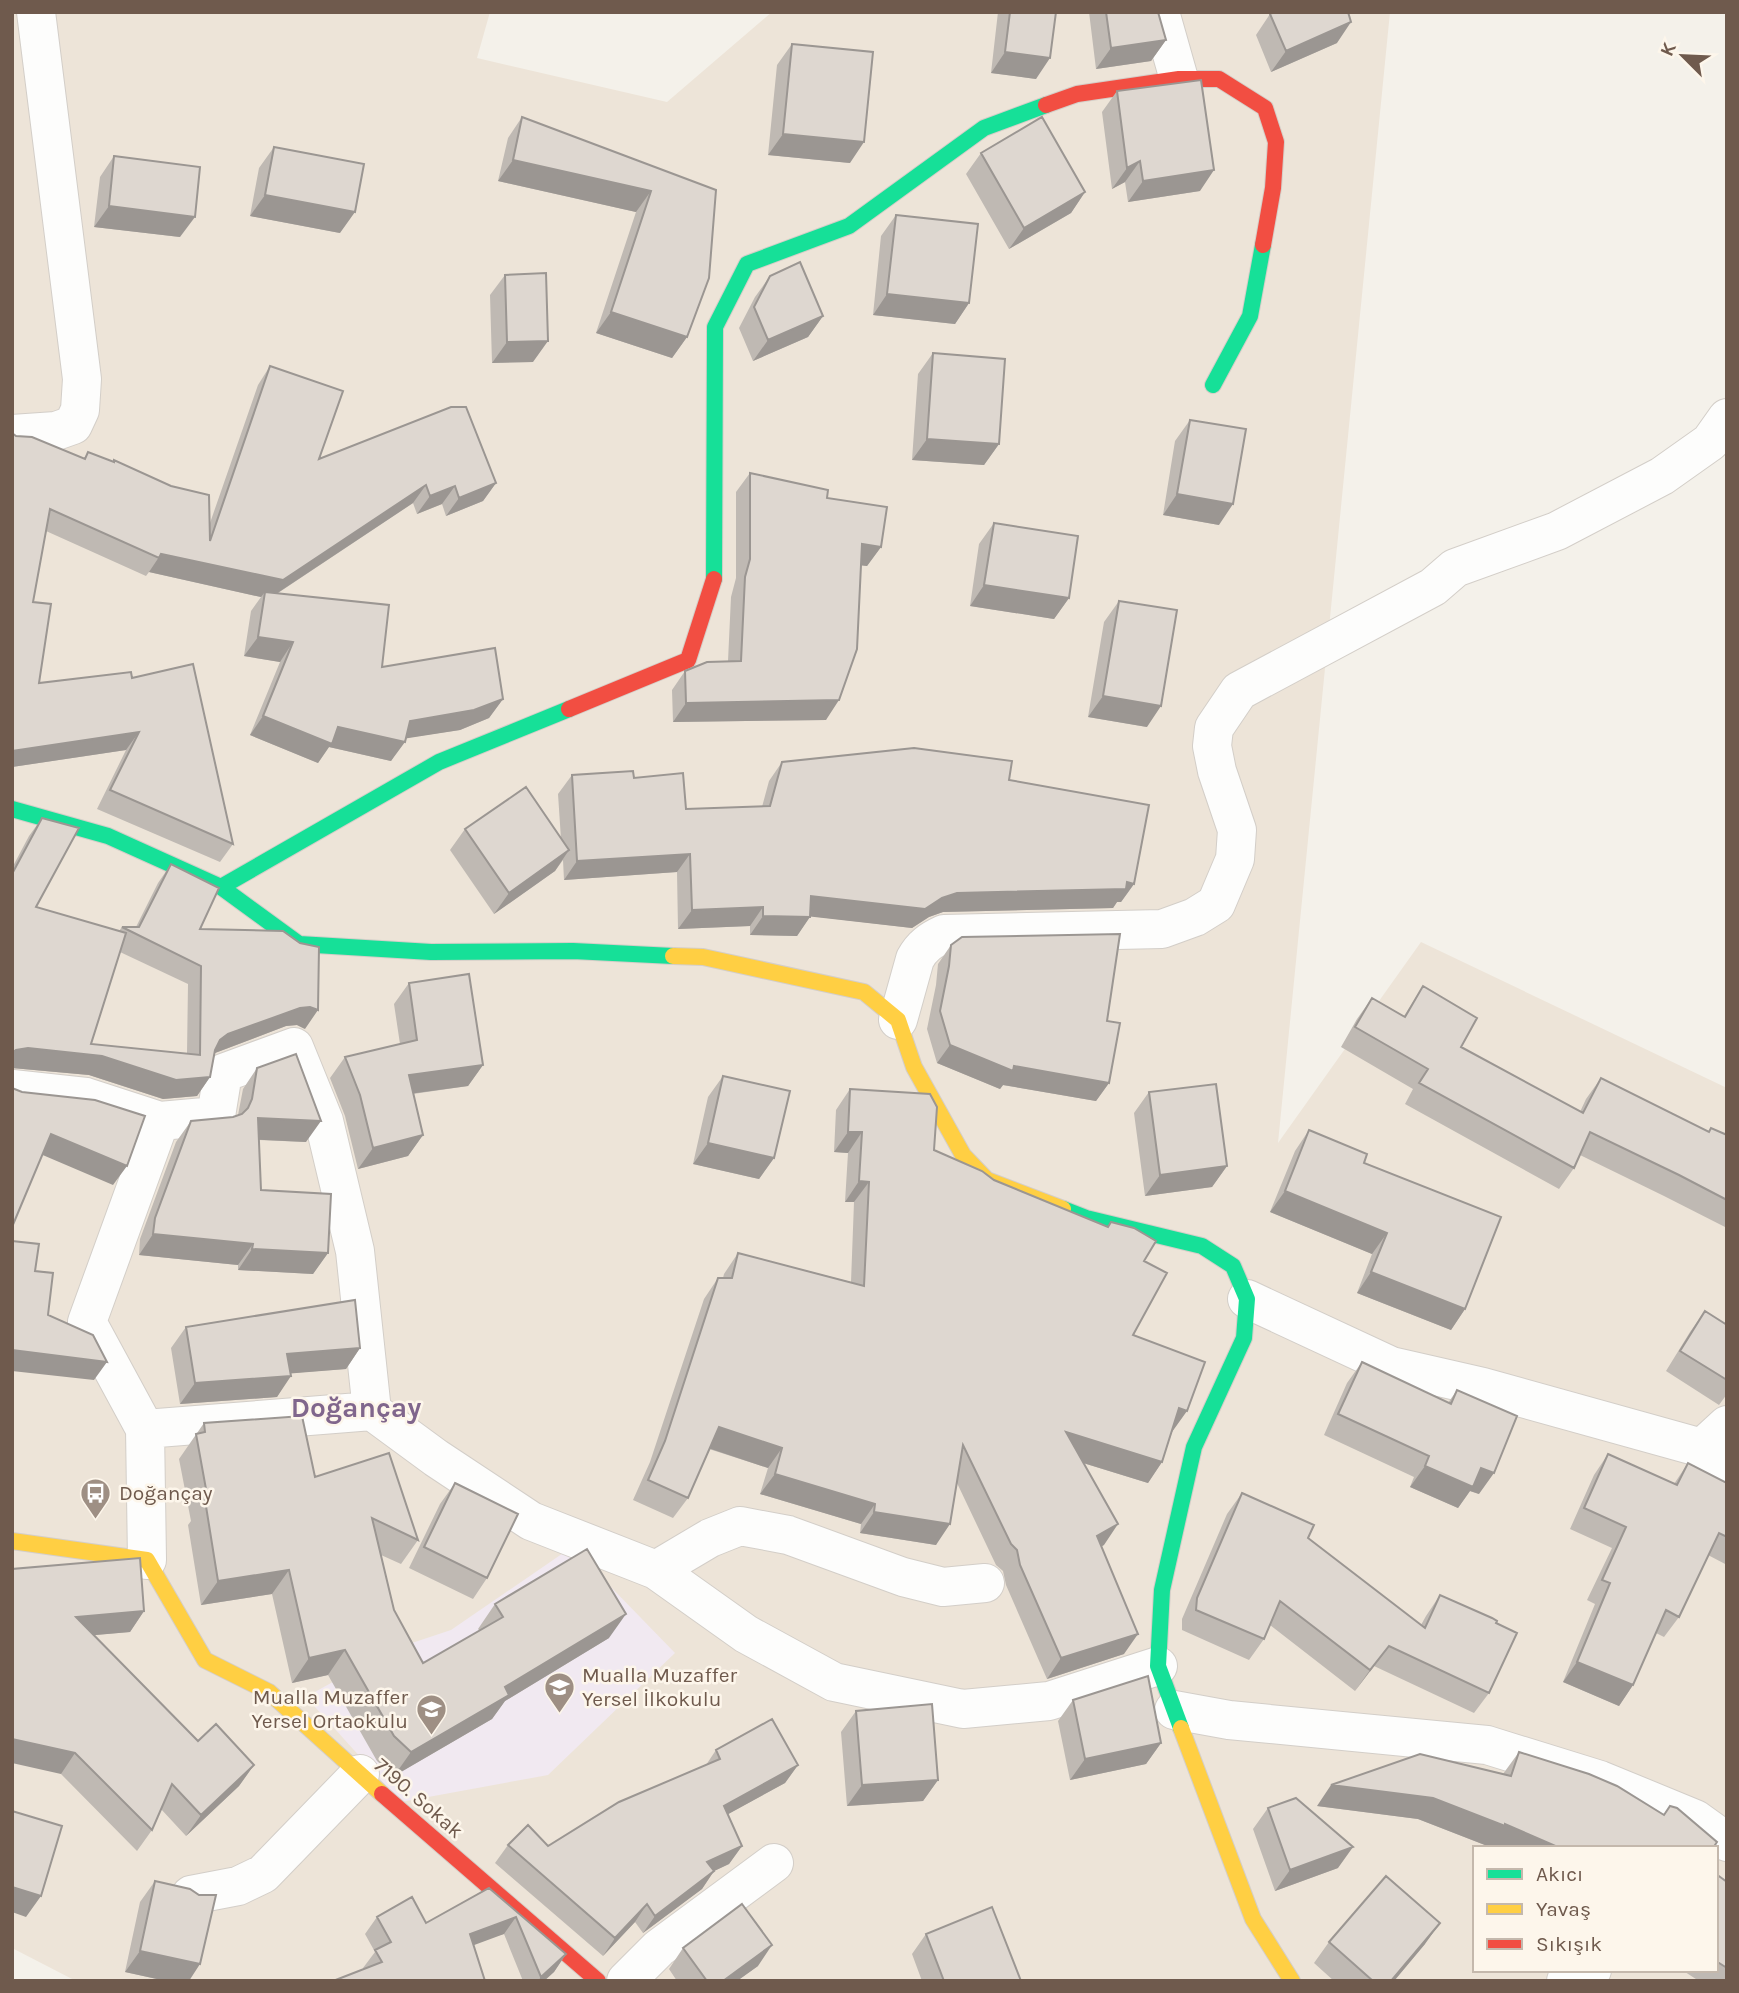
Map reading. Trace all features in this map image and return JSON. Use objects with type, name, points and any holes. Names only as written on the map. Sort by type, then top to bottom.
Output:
[{"type":"street","points":[[12,434],[56,431],[73,425],[80,410],[82,379],[36,12]]},
{"type":"street","points":[[1160,12],[1179,79]]},
{"type":"street","points":[[221,887],[439,762],[688,660],[713,578],[715,327],[747,264],[849,226],[984,128],[1077,94],[1179,79],[1219,79],[1265,108],[1276,142],[1273,188],[1250,316],[1213,385]]},
{"type":"street","points":[[898,1020],[919,950],[944,933],[1162,929],[1195,918],[1216,904],[1234,859],[1237,830],[1217,771],[1212,746],[1214,727],[1239,691],[1433,587],[1455,568],[1557,531],[1662,476],[1710,442],[1727,418]]},
{"type":"street","points":[[12,809],[108,836],[221,887],[299,944],[431,952],[573,951],[702,957],[864,992],[898,1020],[914,1067],[962,1156],[987,1180],[1086,1218],[1202,1246],[1233,1266],[1247,1299],[1244,1338],[1194,1447],[1162,1590],[1158,1666],[1253,1919],[1293,1981]]},
{"type":"street","points":[[12,1089],[86,1097],[160,1121],[216,1116],[223,1073],[294,1046],[324,1121],[355,1251],[372,1411]]},
{"type":"street","points":[[12,1541],[147,1560],[145,1429],[87,1322],[160,1121]]},
{"type":"street","points":[[1247,1299],[1391,1366],[1718,1446]]},
{"type":"street","points":[[145,1429],[372,1411],[436,1458],[531,1521],[656,1570],[746,1634],[834,1682],[963,1709],[1049,1701],[1158,1666]]},
{"type":"street","points":[[656,1570],[710,1538],[740,1526],[788,1535],[903,1577],[943,1587],[985,1583]]},
{"type":"street","name":"7190. Sokak","points":[[147,1560],[205,1660],[269,1692],[598,1981]]},
{"type":"street","points":[[1174,1710],[1229,1720],[1488,1745],[1600,1780],[1695,1819],[1727,1842]]},
{"type":"street","points":[[191,1895],[237,1886],[262,1874],[360,1774]]},
{"type":"street","points":[[626,1981],[659,1948],[774,1863]]},
{"type":"street","points":[[1566,1981],[1587,1972]]},
{"type":"shaded area","points":[[12,12],[490,12],[477,58],[667,102],[772,12],[1390,12],[1278,1143],[1421,942],[1727,1088],[1727,1981],[76,1981],[12,1948]]},
{"type":"shaded area","points":[[572,1547],[675,1653],[548,1775],[401,1802],[306,1697],[388,1651],[451,1630]]},
{"type":"building","points":[[1010,12],[1056,12],[1050,58],[1005,52]]},
{"type":"building","points":[[1106,12],[1158,12],[1166,40],[1111,48]]},
{"type":"building","points":[[1348,12],[1351,22],[1286,51],[1270,14]]},
{"type":"building","points":[[792,44],[873,52],[864,142],[783,134]]},
{"type":"building","points":[[1201,80],[1214,170],[1143,181],[1140,161],[1127,168],[1117,91]]},
{"type":"building","points":[[522,117],[716,190],[709,278],[687,337],[611,312],[651,191],[513,160]]},
{"type":"building","points":[[1042,117],[1085,192],[1024,228],[981,153]]},
{"type":"building","points":[[274,147],[364,164],[355,212],[265,195]]},
{"type":"building","points":[[114,156],[200,167],[195,217],[109,206]]},
{"type":"building","points":[[896,215],[978,224],[969,303],[887,294]]},
{"type":"building","points":[[800,262],[823,316],[768,340],[754,307],[770,276]]},
{"type":"building","points":[[546,273],[548,341],[507,342],[505,275]]},
{"type":"building","points":[[933,353],[1005,359],[999,444],[927,439]]},
{"type":"building","points":[[270,366],[343,391],[319,459],[451,407],[466,407],[496,483],[459,498],[455,486],[430,496],[426,485],[283,580],[161,554],[159,558],[50,509],[33,602],[51,604],[39,683],[131,672],[132,678],[193,664],[233,844],[110,790],[139,732],[12,751],[12,433],[16,436],[32,437],[85,459],[88,452],[114,460],[171,486],[209,495],[210,541]]},
{"type":"building","points":[[1190,420],[1246,429],[1233,504],[1177,494]]},
{"type":"building","points":[[750,473],[828,490],[827,498],[887,507],[881,547],[862,544],[857,649],[839,700],[686,703],[685,671],[707,662],[741,661],[745,577],[750,559]]},
{"type":"building","points":[[994,523],[1078,536],[1069,598],[984,585]]},
{"type":"building","points":[[265,592],[389,605],[382,667],[495,648],[503,699],[474,710],[410,721],[405,742],[338,727],[332,744],[263,716],[293,642],[258,637]]},
{"type":"building","points":[[1119,601],[1177,610],[1161,706],[1103,696]]},
{"type":"building","points":[[914,748],[1012,761],[1009,780],[1149,805],[1134,884],[1127,882],[1126,889],[957,893],[942,898],[925,909],[811,896],[810,917],[763,916],[763,907],[692,910],[690,854],[577,861],[572,775],[633,771],[634,778],[683,773],[686,809],[770,806],[782,762]]},
{"type":"building","points":[[526,787],[569,850],[509,893],[465,829]]},
{"type":"building","points":[[42,818],[79,828],[36,907],[126,933],[91,1044],[200,1055],[201,966],[122,927],[139,927],[171,864],[219,888],[200,929],[283,931],[300,943],[319,947],[318,1010],[300,1008],[228,1034],[220,1040],[215,1050],[210,1077],[176,1080],[102,1056],[28,1048],[12,1053],[12,874]]},
{"type":"building","points":[[1120,934],[1107,1021],[1120,1023],[1109,1083],[1014,1066],[1013,1071],[950,1045],[940,1011],[951,945],[962,937]]},
{"type":"building","points":[[469,974],[483,1065],[409,1075],[423,1135],[373,1148],[360,1095],[345,1057],[417,1040],[409,983]]},
{"type":"building","points":[[1423,986],[1477,1018],[1461,1047],[1583,1113],[1601,1078],[1709,1132],[1711,1128],[1727,1135],[1727,1200],[1590,1132],[1574,1168],[1419,1083],[1428,1069],[1355,1027],[1372,998],[1405,1017]]},
{"type":"building","points":[[296,1054],[321,1121],[258,1118],[261,1190],[331,1194],[328,1253],[252,1249],[253,1244],[153,1234],[155,1218],[191,1121],[242,1114],[252,1099],[257,1068]]},
{"type":"building","points":[[723,1076],[790,1091],[774,1158],[708,1143]]},
{"type":"building","points":[[1216,1084],[1227,1166],[1160,1175],[1149,1092]]},
{"type":"building","points":[[12,1088],[22,1092],[95,1100],[145,1116],[127,1166],[51,1134],[12,1227]]},
{"type":"building","points":[[850,1089],[930,1094],[937,1107],[934,1150],[982,1171],[994,1180],[1108,1227],[1111,1222],[1134,1228],[1156,1241],[1144,1261],[1167,1273],[1133,1335],[1205,1362],[1187,1411],[1179,1408],[1162,1462],[1066,1432],[1118,1524],[1097,1536],[1138,1634],[1061,1658],[1020,1565],[1017,1550],[1011,1544],[963,1445],[950,1524],[874,1512],[875,1504],[775,1474],[782,1448],[719,1427],[688,1498],[648,1480],[665,1441],[718,1278],[732,1278],[738,1253],[864,1286],[869,1182],[859,1181],[862,1132],[848,1132]]},
{"type":"building","points":[[1309,1130],[1367,1154],[1364,1163],[1501,1217],[1465,1309],[1371,1272],[1387,1233],[1285,1191]]},
{"type":"building","points":[[12,1241],[39,1244],[35,1271],[53,1273],[48,1315],[93,1335],[107,1362],[12,1350]]},
{"type":"building","points":[[355,1300],[360,1348],[287,1354],[291,1376],[195,1383],[186,1327]]},
{"type":"building","points":[[1705,1311],[1727,1325],[1727,1380],[1680,1351]]},
{"type":"building","points":[[1362,1362],[1451,1404],[1457,1390],[1517,1416],[1494,1473],[1481,1468],[1473,1487],[1425,1466],[1429,1456],[1338,1414]]},
{"type":"building","points":[[302,1416],[315,1477],[389,1453],[418,1540],[372,1518],[394,1610],[423,1663],[503,1617],[495,1604],[587,1549],[626,1614],[505,1687],[509,1695],[411,1752],[394,1736],[345,1650],[309,1658],[289,1570],[218,1581],[196,1434],[205,1432],[204,1423]]},
{"type":"building","points":[[1608,1454],[1677,1485],[1688,1463],[1727,1483],[1727,1537],[1719,1533],[1679,1617],[1666,1610],[1633,1685],[1577,1662],[1610,1583],[1602,1580],[1626,1527],[1584,1508]]},
{"type":"building","points":[[455,1483],[518,1514],[487,1578],[424,1547]]},
{"type":"building","points":[[1242,1493],[1314,1525],[1308,1538],[1425,1628],[1440,1595],[1492,1618],[1496,1623],[1517,1633],[1489,1693],[1389,1646],[1370,1670],[1280,1601],[1264,1639],[1196,1610],[1197,1598]]},
{"type":"building","points":[[140,1558],[144,1611],[76,1617],[198,1741],[216,1724],[254,1765],[201,1815],[172,1784],[152,1830],[75,1753],[12,1739],[12,1569]]},
{"type":"building","points":[[1148,1676],[1161,1743],[1085,1759],[1073,1700]]},
{"type":"building","points":[[932,1704],[938,1780],[862,1785],[856,1711]]},
{"type":"building","points":[[772,1719],[798,1765],[724,1806],[742,1846],[707,1862],[714,1871],[655,1916],[647,1904],[615,1938],[508,1845],[528,1825],[548,1846],[619,1802],[720,1759],[716,1750]]},
{"type":"building","points":[[1519,1752],[1589,1774],[1617,1786],[1664,1815],[1670,1806],[1677,1808],[1717,1842],[1714,1846],[1555,1846],[1433,1798],[1331,1785],[1420,1754],[1511,1776]]},
{"type":"building","points":[[1296,1798],[1353,1847],[1290,1870],[1268,1808]]},
{"type":"building","points":[[12,1811],[62,1826],[41,1896],[12,1887]]},
{"type":"building","points":[[1718,1875],[1727,1882],[1727,1968],[1718,1962]]},
{"type":"building","points":[[1386,1876],[1440,1923],[1391,1981],[1373,1981],[1329,1942]]},
{"type":"building","points":[[155,1881],[190,1889],[199,1895],[216,1895],[200,1964],[140,1951]]},
{"type":"building","points":[[489,1888],[566,1954],[541,1977],[516,1917],[470,1934],[485,1981],[333,1981],[382,1962],[375,1950],[391,1942],[377,1917],[412,1897],[426,1923]]},
{"type":"building","points":[[742,1904],[772,1945],[723,1981],[707,1981],[683,1948]]},
{"type":"building","points":[[992,1907],[1021,1981],[944,1981],[926,1934]]},
{"type":"traffic: fast","points":[[714,579],[715,327],[747,264],[849,226],[984,128],[1046,105]]},
{"type":"traffic: fast","points":[[1213,385],[1250,316],[1263,245]]},
{"type":"traffic: fast","points":[[221,887],[439,762],[569,709]]},
{"type":"traffic: fast","points":[[12,809],[108,836],[221,887],[299,944],[431,952],[573,951],[673,956]]},
{"type":"traffic: fast","points":[[1063,1209],[1086,1218],[1202,1246],[1233,1266],[1247,1299],[1244,1338],[1194,1447],[1162,1590],[1158,1666],[1181,1728]]},
{"type":"traffic: slow","points":[[673,956],[703,957],[864,992],[898,1020],[914,1067],[963,1155],[987,1180],[1063,1209]]},
{"type":"traffic: slow","points":[[12,1541],[147,1560],[205,1660],[269,1692],[382,1794]]},
{"type":"traffic: slow","points":[[1181,1728],[1253,1919],[1292,1981]]},
{"type":"traffic: jam","points":[[1046,105],[1077,94],[1179,79],[1219,79],[1265,108],[1276,142],[1273,188],[1263,245]]},
{"type":"traffic: jam","points":[[569,709],[688,660],[714,579]]},
{"type":"traffic: jam","points":[[382,1794],[598,1981]]},
{"type":"place","name":"Doğançay","points":[[96,1520]]},
{"type":"place","name":"Mualla Muzaffer Yersel İlkokulu","points":[[559,1714]]},
{"type":"place","name":"Mualla Muzaffer Yersel Ortaokulu","points":[[431,1736]]},
{"type":"district","name":"Doğançay","points":[[356,1407]]}]
